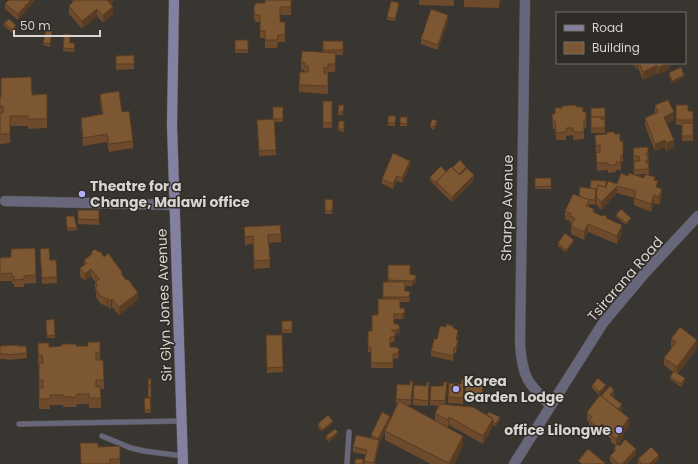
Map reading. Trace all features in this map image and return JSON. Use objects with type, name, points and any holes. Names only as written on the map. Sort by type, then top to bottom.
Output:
[{"type":"main road","name":"Sir Glyn Jones Avenue","points":[[174,0],[172,125],[183,460]]},
{"type":"street","name":"Sharpe Avenue","points":[[525,0],[520,343],[521,362],[527,381],[550,405]]},
{"type":"street","points":[[5,200],[174,205]]},
{"type":"street","name":"Tsirarana Road","points":[[514,464],[550,405],[608,317],[645,273],[698,216]]},
{"type":"lane","points":[[19,424],[182,421]]},
{"type":"lane","points":[[347,464],[349,432]]},
{"type":"lane","points":[[102,436],[131,448],[183,460]]},
{"type":"building","points":[[9,0],[31,0],[18,14],[5,4]]},
{"type":"building","points":[[73,0],[107,0],[113,7],[103,15],[97,9],[82,21],[69,6],[74,1]]},
{"type":"building","points":[[265,0],[291,0],[291,7],[280,7],[280,22],[285,22],[285,35],[278,35],[277,40],[265,40],[265,31],[260,31],[260,15],[256,15],[254,12],[254,6],[256,3],[265,3]]},
{"type":"building","points":[[391,1],[399,3],[395,19],[387,17]]},
{"type":"building","points":[[431,9],[448,15],[438,45],[421,39]]},
{"type":"building","points":[[9,19],[16,25],[12,30],[4,23]]},
{"type":"building","points":[[46,30],[52,31],[50,44],[43,43]]},
{"type":"building","points":[[64,34],[70,34],[70,43],[75,43],[74,49],[63,48]]},
{"type":"building","points":[[235,40],[248,40],[248,50],[235,50]]},
{"type":"building","points":[[323,41],[343,41],[343,50],[323,50]]},
{"type":"building","points":[[302,51],[336,53],[335,64],[328,64],[328,68],[324,67],[324,73],[328,74],[328,86],[299,85],[300,72],[308,72],[308,66],[304,66],[305,63],[301,62]]},
{"type":"building","points":[[134,55],[134,64],[116,64],[116,56]]},
{"type":"building","points":[[639,64],[665,64],[658,68],[657,65],[643,72]]},
{"type":"building","points":[[681,67],[684,75],[672,81],[669,73]]},
{"type":"building","points":[[31,77],[32,95],[47,94],[47,119],[28,119],[28,116],[10,116],[10,134],[0,134],[0,113],[3,113],[3,106],[0,106],[1,78]]},
{"type":"building","points":[[119,91],[122,112],[129,111],[133,141],[109,144],[107,134],[83,138],[81,118],[103,114],[100,94]]},
{"type":"building","points":[[668,100],[674,112],[664,117],[674,140],[666,143],[665,140],[655,144],[645,118],[658,112],[655,105]]},
{"type":"building","points":[[323,101],[332,101],[332,123],[323,123]]},
{"type":"building","points":[[339,105],[344,105],[343,112],[338,112]]},
{"type":"building","points":[[576,105],[576,107],[583,107],[583,112],[586,112],[584,132],[573,132],[573,128],[566,128],[566,132],[556,133],[555,121],[553,122],[552,114],[555,114],[555,108]]},
{"type":"building","points":[[676,105],[688,105],[688,111],[693,111],[693,120],[676,120]]},
{"type":"building","points":[[273,107],[283,107],[283,119],[273,119]]},
{"type":"building","points":[[591,108],[605,108],[605,117],[591,117]]},
{"type":"building","points":[[388,116],[396,116],[395,123],[388,123]]},
{"type":"building","points":[[400,117],[407,117],[407,124],[400,123]]},
{"type":"building","points":[[591,117],[601,117],[601,119],[605,119],[605,128],[591,128]]},
{"type":"building","points":[[274,119],[276,150],[259,151],[257,120]]},
{"type":"building","points":[[432,119],[437,121],[434,127],[430,126]]},
{"type":"building","points":[[339,121],[344,121],[344,129],[338,129]]},
{"type":"building","points":[[682,123],[693,123],[693,136],[682,136]]},
{"type":"building","points":[[607,132],[620,134],[620,141],[623,141],[623,155],[621,155],[621,162],[616,162],[616,165],[597,163],[596,153],[600,152],[600,145],[596,146],[595,135],[607,134]]},
{"type":"building","points":[[648,147],[648,153],[646,153],[646,156],[648,156],[648,160],[646,160],[646,163],[648,162],[649,169],[634,170],[634,161],[640,161],[639,156],[634,156],[633,148]]},
{"type":"building","points":[[393,153],[410,161],[402,178],[397,176],[393,184],[382,179]]},
{"type":"building","points":[[460,160],[466,167],[459,174],[452,168]]},
{"type":"building","points":[[441,166],[446,172],[435,183],[430,177]]},
{"type":"building","points":[[451,167],[460,175],[467,168],[474,175],[452,197],[436,182]]},
{"type":"building","points":[[621,173],[628,176],[629,173],[644,178],[645,174],[655,177],[654,180],[658,181],[656,187],[662,189],[659,197],[654,195],[651,204],[634,198],[636,191],[617,186],[601,202],[596,196],[598,185],[606,187],[608,181],[617,184]]},
{"type":"building","points":[[535,178],[551,178],[551,186],[535,187]]},
{"type":"building","points":[[591,180],[606,181],[606,187],[598,185],[597,189],[590,188]]},
{"type":"building","points":[[580,187],[596,189],[595,200],[585,199],[579,196]]},
{"type":"building","points":[[573,194],[589,200],[586,206],[594,209],[593,212],[602,216],[607,216],[606,218],[622,225],[617,236],[588,224],[584,232],[571,226],[575,218],[570,216],[571,214],[565,211]]},
{"type":"building","points":[[325,199],[333,200],[332,211],[325,211]]},
{"type":"building","points":[[621,209],[631,218],[626,223],[616,215]]},
{"type":"building","points":[[78,210],[99,210],[99,220],[78,219]]},
{"type":"building","points":[[66,216],[74,216],[77,228],[67,228]]},
{"type":"building","points":[[280,225],[281,234],[268,235],[270,260],[254,261],[253,236],[245,237],[244,227]]},
{"type":"building","points":[[565,233],[574,240],[566,250],[558,243]]},
{"type":"building","points":[[35,248],[36,275],[24,276],[24,279],[14,280],[12,273],[0,274],[0,258],[11,257],[11,249]]},
{"type":"building","points":[[49,248],[50,260],[56,260],[57,277],[42,278],[40,249]]},
{"type":"building","points":[[95,249],[98,252],[100,251],[104,257],[108,253],[126,280],[128,279],[138,293],[119,307],[112,299],[110,301],[100,296],[96,289],[97,284],[95,282],[99,279],[91,269],[85,274],[80,268],[87,263],[84,260],[92,254],[91,252]]},
{"type":"building","points":[[388,265],[410,265],[410,274],[416,276],[416,278],[412,281],[388,280]]},
{"type":"building","points":[[383,282],[405,282],[405,291],[409,291],[409,297],[383,297]]},
{"type":"building","points":[[378,299],[400,299],[400,308],[404,308],[405,310],[402,314],[394,314],[394,324],[398,324],[400,328],[391,330],[395,335],[394,337],[390,337],[390,347],[396,347],[399,349],[398,353],[393,354],[393,363],[371,363],[371,347],[368,347],[368,331],[372,331],[372,315],[378,315]]},
{"type":"building","points":[[54,319],[55,335],[47,336],[46,320]]},
{"type":"building","points":[[282,321],[292,321],[292,330],[282,330]]},
{"type":"building","points":[[446,324],[453,326],[453,328],[458,330],[456,340],[458,340],[456,348],[454,348],[453,356],[431,351],[434,339],[437,339],[440,326],[446,327]]},
{"type":"building","points":[[680,327],[697,340],[677,367],[664,358],[676,342],[671,339]]},
{"type":"building","points":[[266,335],[282,335],[283,367],[267,368]]},
{"type":"building","points":[[88,342],[100,342],[100,353],[96,353],[96,360],[103,360],[104,380],[96,380],[96,387],[100,386],[101,398],[89,398],[89,394],[77,394],[76,397],[50,395],[50,399],[39,399],[39,388],[43,388],[43,380],[39,380],[39,363],[43,363],[42,355],[38,355],[38,343],[49,343],[49,347],[62,346],[62,344],[88,346]]},
{"type":"building","points":[[0,346],[26,346],[27,353],[7,355],[0,354]]},
{"type":"building","points":[[674,371],[685,378],[681,384],[670,377]]},
{"type":"building","points":[[474,377],[480,378],[480,381],[483,381],[482,395],[465,394],[466,380],[474,380]]},
{"type":"building","points":[[598,378],[606,385],[599,392],[592,385]]},
{"type":"building","points":[[148,379],[151,379],[151,385],[148,385]]},
{"type":"building","points":[[462,379],[464,380],[463,398],[448,397],[449,383],[461,384]]},
{"type":"building","points":[[410,381],[413,381],[411,400],[396,399],[397,384],[410,385]]},
{"type":"building","points":[[427,382],[429,382],[428,401],[413,399],[414,385],[426,386]]},
{"type":"building","points":[[444,382],[447,382],[445,401],[430,400],[431,386],[443,386]]},
{"type":"building","points":[[148,386],[151,386],[151,397],[148,397]]},
{"type":"building","points":[[610,386],[614,390],[610,395],[622,404],[618,409],[601,396]]},
{"type":"building","points":[[600,395],[629,418],[621,429],[623,430],[616,439],[611,435],[613,433],[602,424],[599,428],[589,421],[592,417],[587,412]]},
{"type":"building","points":[[145,398],[150,398],[150,410],[145,410]]},
{"type":"building","points":[[399,401],[463,436],[449,463],[385,431]]},
{"type":"building","points":[[440,404],[473,407],[493,419],[483,436],[449,417],[448,420],[435,413]]},
{"type":"building","points":[[382,412],[390,416],[378,439],[371,435]]},
{"type":"building","points":[[489,412],[500,417],[496,424],[493,422],[493,419],[487,415]]},
{"type":"building","points":[[328,415],[333,421],[322,430],[318,424]]},
{"type":"building","points":[[335,429],[338,432],[329,439],[326,436]]},
{"type":"building","points":[[356,435],[379,440],[374,463],[364,461],[367,450],[353,447]]},
{"type":"building","points":[[625,439],[636,449],[622,464],[619,464],[610,456],[616,450],[614,448],[618,444],[620,446]]},
{"type":"building","points":[[80,443],[98,443],[98,447],[120,446],[120,459],[110,459],[110,464],[81,464]]},
{"type":"building","points":[[651,447],[659,455],[649,464],[642,464],[638,459]]},
{"type":"building","points":[[588,449],[605,463],[582,464],[578,461]]},
{"type":"building","points":[[355,459],[363,459],[363,464],[355,464]]},
{"type":"place","name":"Theatre for a Change, Malawi office","points":[[82,194]]},
{"type":"place","name":"Korea Garden Lodge","points":[[456,389]]},
{"type":"place","name":"office Lilongwe","points":[[619,430]]}]
